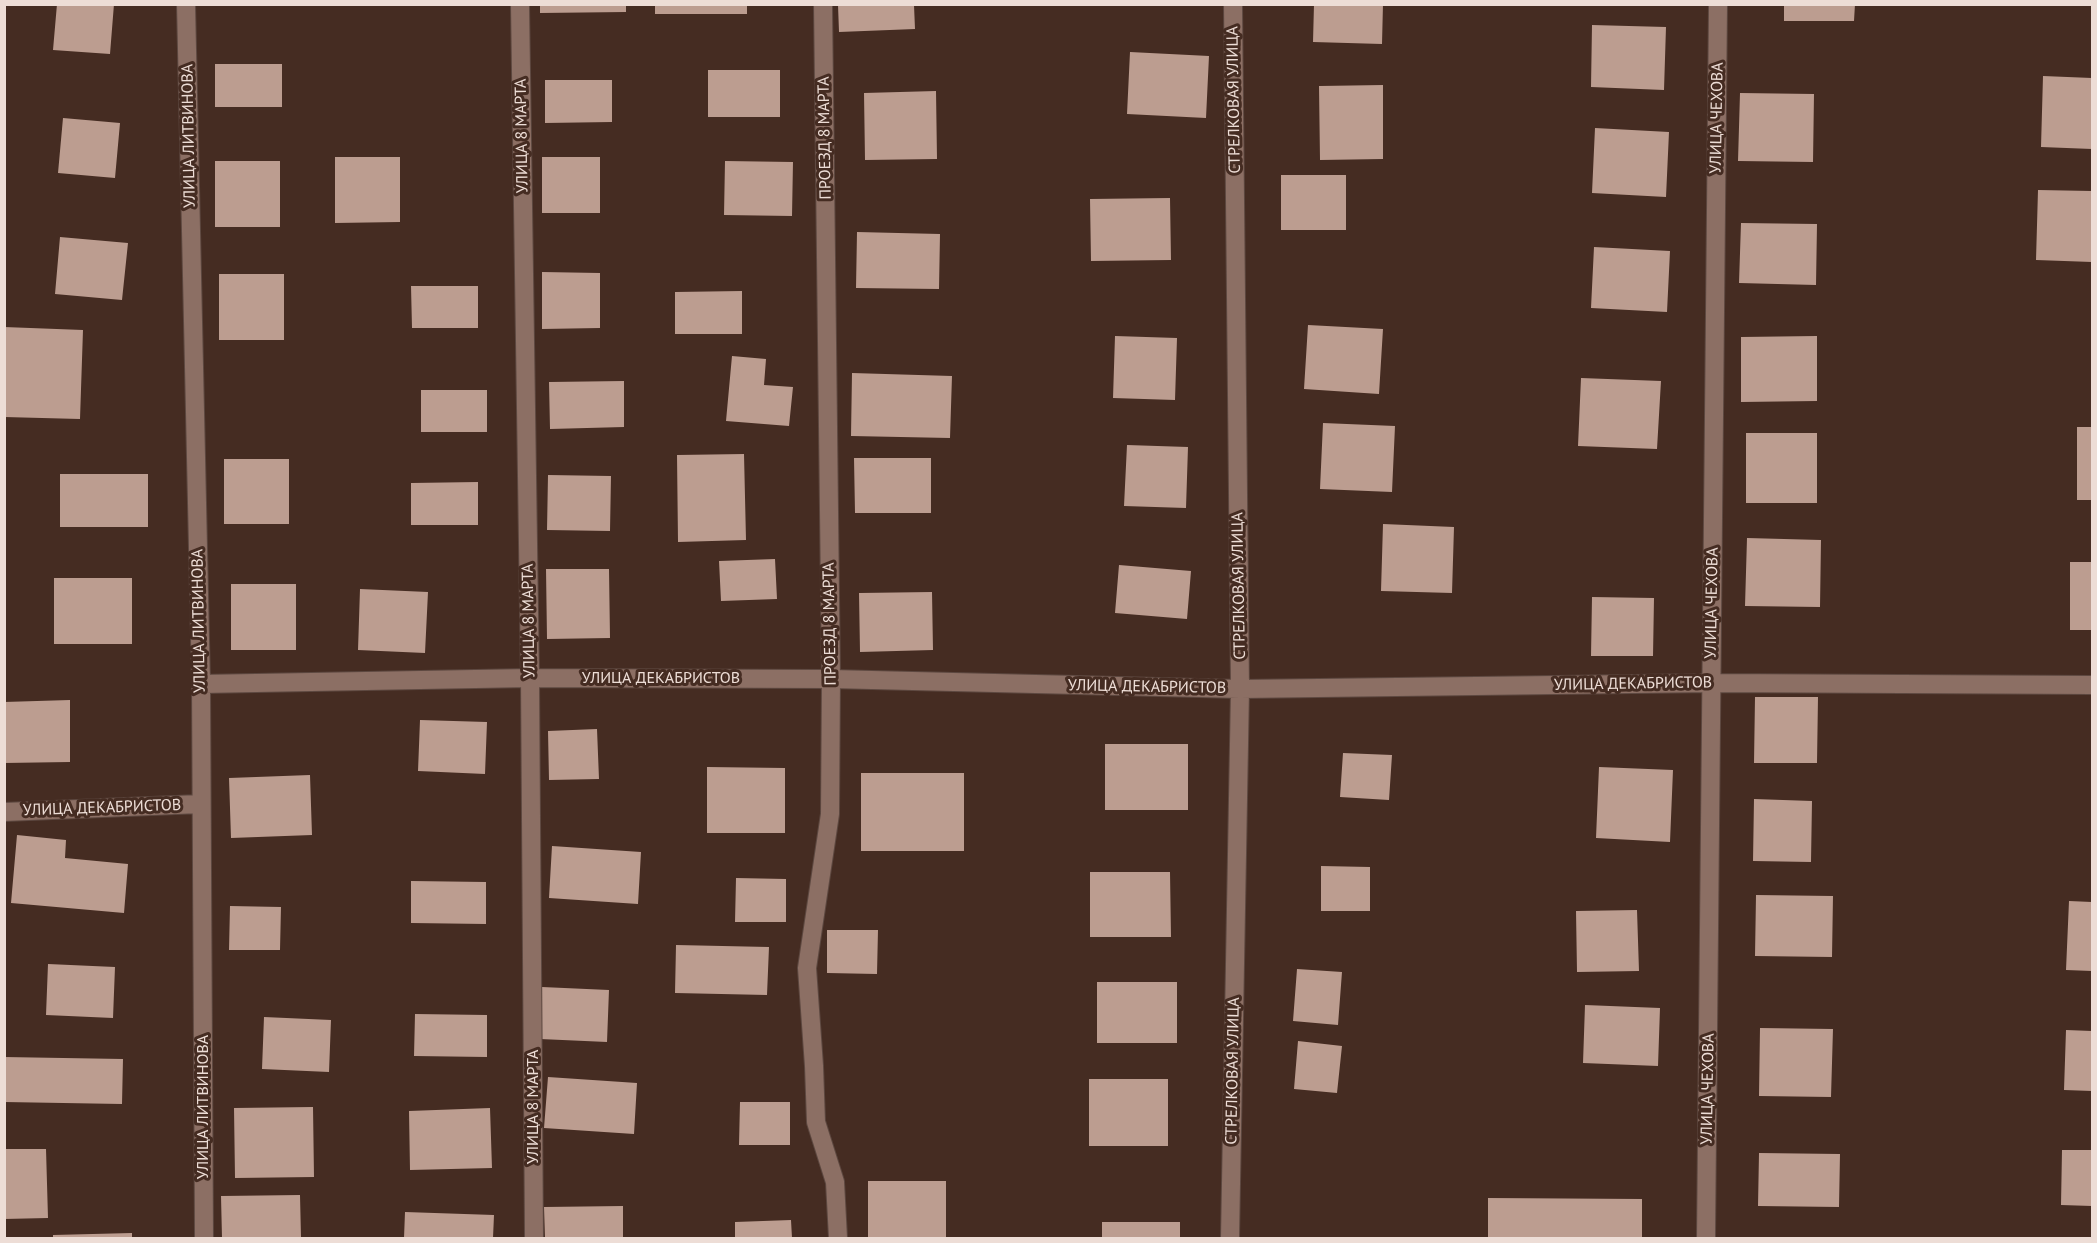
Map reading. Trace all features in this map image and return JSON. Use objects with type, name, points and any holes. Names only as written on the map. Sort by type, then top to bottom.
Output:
[{"type":"street","name":"УЛИЦА ЛИТВИНОВА","points":[[186,4],[201,684],[204,1239]]},
{"type":"street","name":"УЛИЦА 8 МАРТА","points":[[520,4],[530,678],[534,1239]]},
{"type":"street","name":"ПРОЕЗД 8 МАРТА","points":[[823,4],[831,679],[830,814],[807,968],[816,1122],[836,1182],[838,1239]]},
{"type":"street","name":"СТРЕЛКОВАЯ УЛИЦА","points":[[1230,1239],[1240,689],[1233,4]]},
{"type":"street","name":"УЛИЦА ЧЕХОВА","points":[[1706,1239],[1718,4]]},
{"type":"street","name":"УЛИЦА ДЕКАБРИСТОВ","points":[[201,684],[530,678],[831,679],[1240,689],[1712,683],[2092,685]]},
{"type":"street","name":"УЛИЦА ДЕКАБРИСТОВ","points":[[4,812],[200,804]]},
{"type":"building","points":[[57,4],[114,4],[110,54],[53,50]]},
{"type":"building","points":[[540,4],[626,4],[626,12],[540,13]]},
{"type":"building","points":[[655,4],[747,4],[747,14],[655,14]]},
{"type":"building","points":[[1314,4],[1383,4],[1382,44],[1313,42]]},
{"type":"building","points":[[1784,4],[1855,4],[1854,21],[1784,21]]},
{"type":"building","points":[[838,5],[914,5],[915,29],[839,32]]},
{"type":"building","points":[[1592,25],[1666,27],[1664,90],[1591,87]]},
{"type":"building","points":[[1130,52],[1209,56],[1206,118],[1127,114]]},
{"type":"building","points":[[215,64],[282,64],[282,107],[215,107]]},
{"type":"building","points":[[708,70],[780,70],[780,117],[708,117]]},
{"type":"building","points":[[2043,76],[2092,78],[2092,149],[2041,147]]},
{"type":"building","points":[[545,80],[612,80],[612,122],[545,123]]},
{"type":"building","points":[[1383,85],[1383,159],[1320,160],[1319,86]]},
{"type":"building","points":[[936,91],[937,159],[865,160],[864,93]]},
{"type":"building","points":[[1740,93],[1814,94],[1813,162],[1738,161]]},
{"type":"building","points":[[63,118],[120,123],[115,178],[58,173]]},
{"type":"building","points":[[1595,128],[1669,132],[1666,197],[1592,193]]},
{"type":"building","points":[[335,157],[400,157],[400,222],[335,223]]},
{"type":"building","points":[[542,157],[600,157],[600,213],[542,213]]},
{"type":"building","points":[[215,161],[280,161],[280,227],[215,227]]},
{"type":"building","points":[[725,161],[793,162],[792,216],[724,215]]},
{"type":"building","points":[[1281,175],[1346,175],[1346,230],[1281,230]]},
{"type":"building","points":[[2038,190],[2092,191],[2092,262],[2036,260]]},
{"type":"building","points":[[1170,198],[1171,260],[1091,261],[1090,199]]},
{"type":"building","points":[[1741,223],[1817,224],[1816,285],[1739,283]]},
{"type":"building","points":[[857,232],[940,234],[939,289],[856,288]]},
{"type":"building","points":[[60,237],[128,243],[122,300],[55,294]]},
{"type":"building","points":[[1594,247],[1670,251],[1667,312],[1591,308]]},
{"type":"building","points":[[542,272],[600,273],[600,328],[542,329]]},
{"type":"building","points":[[219,274],[284,274],[284,340],[219,340]]},
{"type":"building","points":[[411,286],[478,286],[478,328],[412,328]]},
{"type":"building","points":[[742,291],[742,334],[675,334],[675,292]]},
{"type":"building","points":[[1308,325],[1383,329],[1379,394],[1304,389]]},
{"type":"building","points":[[4,327],[83,330],[80,419],[4,417]]},
{"type":"building","points":[[1115,336],[1177,338],[1175,400],[1113,398]]},
{"type":"building","points":[[1817,336],[1817,401],[1741,402],[1741,337]]},
{"type":"building","points":[[732,356],[766,359],[764,385],[793,387],[789,426],[726,421]]},
{"type":"building","points":[[852,373],[952,376],[950,438],[851,436]]},
{"type":"building","points":[[1581,378],[1661,381],[1657,449],[1578,446]]},
{"type":"building","points":[[624,381],[624,427],[550,429],[549,382]]},
{"type":"building","points":[[421,390],[487,390],[487,432],[421,432]]},
{"type":"building","points":[[1323,423],[1395,426],[1392,492],[1320,489]]},
{"type":"building","points":[[2077,427],[2092,427],[2092,500],[2077,500]]},
{"type":"building","points":[[1746,433],[1817,433],[1817,503],[1746,503]]},
{"type":"building","points":[[1127,445],[1188,447],[1186,508],[1124,506]]},
{"type":"building","points":[[744,454],[746,540],[678,542],[677,455]]},
{"type":"building","points":[[854,458],[931,458],[931,513],[855,513]]},
{"type":"building","points":[[224,459],[289,459],[289,524],[224,524]]},
{"type":"building","points":[[60,474],[148,474],[148,527],[60,527]]},
{"type":"building","points":[[548,475],[611,476],[610,531],[547,530]]},
{"type":"building","points":[[478,482],[478,525],[411,525],[411,483]]},
{"type":"building","points":[[1383,524],[1454,527],[1452,593],[1381,591]]},
{"type":"building","points":[[1747,538],[1821,540],[1820,607],[1745,606]]},
{"type":"building","points":[[775,559],[777,599],[721,601],[719,561]]},
{"type":"building","points":[[2070,562],[2092,562],[2092,630],[2070,630]]},
{"type":"building","points":[[1119,565],[1191,571],[1187,619],[1115,613]]},
{"type":"building","points":[[546,569],[609,569],[610,638],[547,639]]},
{"type":"building","points":[[54,578],[132,578],[132,644],[54,644]]},
{"type":"building","points":[[231,584],[296,584],[296,650],[231,650]]},
{"type":"building","points":[[360,589],[428,592],[425,653],[358,650]]},
{"type":"building","points":[[932,592],[933,650],[860,652],[859,593]]},
{"type":"building","points":[[1592,597],[1654,598],[1653,656],[1591,656]]},
{"type":"building","points":[[1755,697],[1818,697],[1817,763],[1754,763]]},
{"type":"building","points":[[70,700],[70,762],[4,763],[4,702]]},
{"type":"building","points":[[420,720],[487,722],[485,774],[418,771]]},
{"type":"building","points":[[597,729],[599,779],[549,780],[548,731]]},
{"type":"building","points":[[1105,744],[1188,744],[1188,810],[1105,810]]},
{"type":"building","points":[[1343,753],[1392,755],[1389,800],[1340,797]]},
{"type":"building","points":[[707,767],[785,768],[785,833],[707,833]]},
{"type":"building","points":[[1599,767],[1673,770],[1670,842],[1596,838]]},
{"type":"building","points":[[861,773],[964,773],[964,851],[861,851]]},
{"type":"building","points":[[310,775],[312,835],[231,838],[229,778]]},
{"type":"building","points":[[1754,799],[1812,801],[1811,862],[1753,861]]},
{"type":"building","points":[[17,835],[66,840],[65,858],[128,864],[124,913],[11,903]]},
{"type":"building","points":[[552,846],[641,852],[638,904],[549,898]]},
{"type":"building","points":[[1321,866],[1370,867],[1370,911],[1321,911]]},
{"type":"building","points":[[1090,872],[1170,872],[1171,937],[1090,937]]},
{"type":"building","points":[[736,878],[786,879],[786,922],[735,922]]},
{"type":"building","points":[[411,881],[486,882],[486,924],[411,923]]},
{"type":"building","points":[[1756,895],[1833,896],[1832,957],[1755,956]]},
{"type":"building","points":[[2069,901],[2092,902],[2092,971],[2066,970]]},
{"type":"building","points":[[230,906],[281,907],[280,950],[229,950]]},
{"type":"building","points":[[1637,910],[1639,971],[1577,972],[1576,911]]},
{"type":"building","points":[[827,930],[878,930],[877,974],[827,973]]},
{"type":"building","points":[[676,945],[769,947],[767,995],[675,993]]},
{"type":"building","points":[[48,964],[115,967],[113,1018],[46,1015]]},
{"type":"building","points":[[1297,969],[1342,972],[1338,1025],[1293,1021]]},
{"type":"building","points":[[1097,982],[1177,982],[1177,1043],[1097,1043]]},
{"type":"building","points":[[542,987],[609,990],[607,1042],[540,1039]]},
{"type":"building","points":[[1585,1005],[1660,1008],[1658,1066],[1583,1063]]},
{"type":"building","points":[[415,1014],[487,1015],[487,1057],[414,1056]]},
{"type":"building","points":[[264,1017],[331,1020],[329,1072],[262,1069]]},
{"type":"building","points":[[1760,1028],[1833,1029],[1831,1097],[1759,1096]]},
{"type":"building","points":[[2066,1030],[2092,1031],[2092,1091],[2064,1090]]},
{"type":"building","points":[[1298,1041],[1342,1046],[1337,1093],[1294,1089]]},
{"type":"building","points":[[4,1057],[123,1059],[122,1104],[4,1102]]},
{"type":"building","points":[[548,1077],[637,1083],[634,1134],[544,1128]]},
{"type":"building","points":[[1089,1079],[1168,1079],[1168,1146],[1089,1146]]},
{"type":"building","points":[[740,1102],[790,1102],[790,1145],[739,1145]]},
{"type":"building","points":[[313,1107],[314,1177],[235,1178],[234,1108]]},
{"type":"building","points":[[490,1108],[492,1168],[410,1170],[409,1111]]},
{"type":"building","points":[[4,1149],[46,1149],[48,1218],[4,1219]]},
{"type":"building","points":[[2062,1150],[2092,1150],[2092,1206],[2061,1205]]},
{"type":"building","points":[[1759,1153],[1840,1154],[1839,1207],[1758,1206]]},
{"type":"building","points":[[868,1181],[946,1181],[946,1238],[868,1238]]},
{"type":"building","points":[[300,1195],[301,1238],[222,1238],[221,1196]]},
{"type":"building","points":[[1488,1198],[1642,1199],[1642,1238],[1488,1238]]},
{"type":"building","points":[[623,1206],[623,1238],[545,1238],[544,1207]]},
{"type":"building","points":[[405,1212],[494,1215],[493,1238],[404,1238]]},
{"type":"building","points":[[791,1220],[792,1238],[735,1238],[735,1222]]},
{"type":"building","points":[[1102,1222],[1180,1222],[1180,1238],[1102,1238]]},
{"type":"building","points":[[132,1233],[132,1238],[53,1238],[53,1235]]}]
